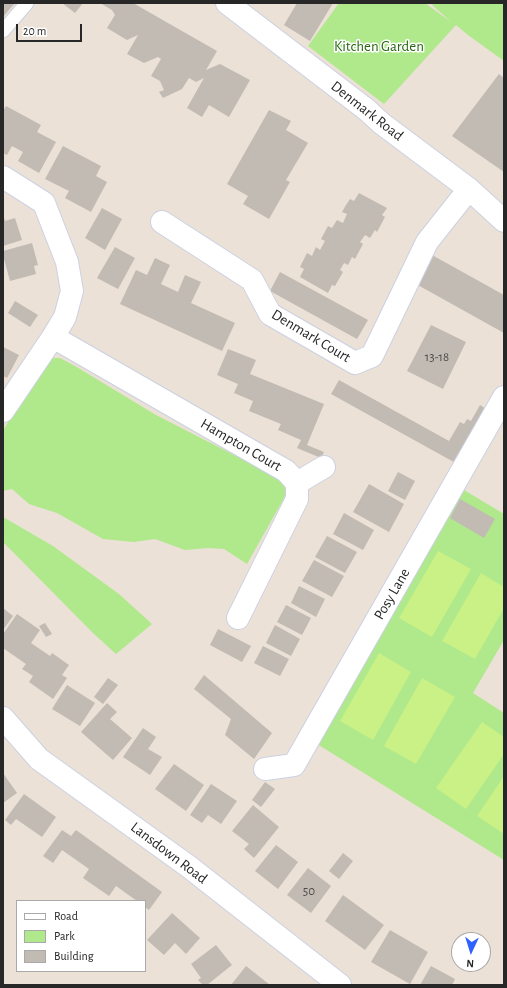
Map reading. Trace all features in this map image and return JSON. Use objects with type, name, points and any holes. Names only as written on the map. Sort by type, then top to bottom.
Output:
[{"type":"street","name":"Denmark Road","points":[[227,3],[469,189],[504,221]]},
{"type":"street","points":[[3,177],[44,203],[67,262],[72,291],[65,317],[3,412]]},
{"type":"street","name":"Denmark Court","points":[[162,222],[252,280],[270,314],[355,363],[372,356],[427,242],[469,189]]},
{"type":"street","name":"Hampton Court","points":[[53,337],[286,471],[297,483],[297,499],[238,618]]},
{"type":"street","name":"Posy Lane","points":[[265,769],[294,765],[504,397]]},
{"type":"street","points":[[297,483],[324,467]]},
{"type":"street","name":"Lansdown Road","points":[[3,718],[38,759],[188,866],[340,985]]},
{"type":"lane","points":[[3,31],[27,3]]},
{"type":"green space","name":"Kitchen Garden","points":[[339,3],[425,3],[451,22],[430,3],[504,3],[504,61],[456,25],[384,104],[308,46]]},
{"type":"green space","points":[[51,358],[60,358],[156,415],[279,478],[286,492],[247,564],[224,549],[208,548],[185,550],[155,539],[134,542],[103,539],[57,513],[29,504],[12,489],[3,491],[3,431],[38,370]]},
{"type":"green space","points":[[454,484],[504,514],[504,640],[473,693],[504,713],[504,860],[309,739]]},
{"type":"green space","points":[[3,517],[53,546],[119,594],[152,624],[116,654],[93,633],[3,542]]},
{"type":"green space","points":[[438,551],[471,569],[432,637],[399,618]]},
{"type":"green space","points":[[481,573],[504,587],[504,608],[475,659],[442,641]]},
{"type":"green space","points":[[379,653],[411,672],[373,740],[340,721]]},
{"type":"green space","points":[[422,678],[455,697],[416,764],[384,746]]},
{"type":"green space","points":[[482,722],[504,737],[504,754],[466,809],[436,788]]},
{"type":"green space","points":[[504,776],[504,834],[477,816]]},
{"type":"building","points":[[3,3],[15,3],[3,17]]},
{"type":"building","points":[[62,3],[83,3],[75,13]]},
{"type":"building","points":[[100,3],[133,3],[217,51],[206,70],[220,64],[250,80],[229,117],[209,105],[202,117],[187,108],[204,78],[196,82],[189,78],[182,89],[163,98],[159,92],[164,90],[160,81],[151,76],[161,59],[158,57],[144,63],[127,54],[138,35],[127,40],[107,28],[115,15],[112,10]]},
{"type":"building","points":[[297,3],[333,3],[310,41],[284,25]]},
{"type":"building","points":[[499,74],[504,78],[504,172],[452,136]]},
{"type":"building","points":[[6,106],[41,125],[37,132],[56,142],[39,173],[18,161],[23,152],[12,146],[7,155],[3,153],[3,111]]},
{"type":"building","points":[[269,110],[291,121],[286,130],[308,143],[286,180],[290,182],[269,219],[243,204],[248,196],[227,184]]},
{"type":"building","points":[[63,146],[101,166],[96,176],[107,182],[91,212],[65,198],[69,191],[45,179]]},
{"type":"building","points":[[359,193],[387,208],[382,215],[385,217],[377,232],[375,230],[370,238],[365,235],[360,242],[363,244],[355,259],[352,257],[348,265],[344,263],[340,270],[343,272],[335,286],[332,285],[328,293],[300,277],[304,269],[300,267],[307,253],[312,256],[316,247],[320,250],[325,241],[321,239],[328,226],[332,228],[337,220],[343,223],[347,214],[342,212],[350,199],[354,201]]},
{"type":"building","points":[[102,208],[122,219],[105,250],[85,238]]},
{"type":"building","points":[[3,214],[5,221],[15,218],[22,240],[3,246]]},
{"type":"building","points":[[32,243],[38,265],[34,266],[36,274],[10,281],[3,251]]},
{"type":"building","points":[[115,247],[135,258],[118,289],[97,278]]},
{"type":"building","points":[[432,255],[504,295],[504,333],[416,284]]},
{"type":"building","points":[[155,258],[170,265],[161,284],[178,292],[185,275],[201,282],[191,303],[235,323],[222,351],[120,304],[136,270],[147,275]]},
{"type":"building","points":[[280,272],[368,320],[357,339],[270,291]]},
{"type":"building","points":[[15,301],[38,315],[30,327],[8,313]]},
{"type":"building","points":[[431,325],[466,342],[443,389],[407,371]]},
{"type":"building","points":[[3,347],[19,355],[7,378],[3,376]]},
{"type":"building","points":[[228,349],[256,360],[250,374],[324,404],[307,445],[324,452],[321,458],[297,448],[301,440],[278,430],[281,424],[249,411],[253,401],[234,393],[238,384],[217,375]]},
{"type":"building","points":[[339,380],[449,441],[460,422],[464,424],[467,419],[471,421],[480,405],[491,412],[461,466],[331,394]]},
{"type":"building","points":[[398,472],[415,481],[405,500],[388,491]]},
{"type":"building","points":[[369,484],[404,504],[389,532],[353,512]]},
{"type":"building","points":[[460,499],[495,519],[484,538],[450,518]]},
{"type":"building","points":[[344,513],[374,530],[363,550],[333,534]]},
{"type":"building","points":[[327,536],[357,552],[345,573],[315,557]]},
{"type":"building","points":[[314,560],[344,576],[332,597],[302,581]]},
{"type":"building","points":[[299,586],[325,599],[316,617],[291,603]]},
{"type":"building","points":[[286,605],[311,618],[302,635],[277,622]]},
{"type":"building","points":[[3,608],[13,616],[3,630]]},
{"type":"building","points":[[17,614],[40,630],[31,643],[50,656],[52,653],[69,665],[62,675],[67,678],[53,699],[29,682],[33,676],[22,669],[26,664],[3,648],[3,634]]},
{"type":"building","points":[[45,623],[52,634],[46,637],[39,626]]},
{"type":"building","points":[[275,625],[300,639],[291,656],[266,643]]},
{"type":"building","points":[[218,629],[251,646],[242,662],[210,645]]},
{"type":"building","points":[[263,646],[289,659],[280,676],[254,663]]},
{"type":"building","points":[[204,675],[272,733],[254,759],[225,735],[231,719],[194,689]]},
{"type":"building","points":[[108,678],[118,685],[103,704],[94,697]]},
{"type":"building","points":[[67,685],[95,703],[80,726],[52,709]]},
{"type":"building","points":[[107,703],[117,712],[110,719],[132,738],[113,760],[81,732]]},
{"type":"building","points":[[143,728],[156,737],[148,749],[162,757],[150,775],[123,757]]},
{"type":"building","points":[[174,764],[204,785],[186,811],[155,789]]},
{"type":"building","points":[[3,773],[17,793],[3,803]]},
{"type":"building","points":[[265,782],[275,789],[261,807],[252,800]]},
{"type":"building","points":[[211,784],[237,801],[221,824],[208,815],[202,823],[190,815]]},
{"type":"building","points":[[24,794],[56,817],[42,837],[16,819],[11,825],[5,820]]},
{"type":"building","points":[[253,805],[279,827],[254,858],[244,849],[249,844],[232,831]]},
{"type":"building","points":[[62,830],[71,836],[76,830],[162,892],[149,910],[146,908],[146,900],[136,900],[116,886],[109,896],[83,878],[89,869],[62,850],[53,863],[43,856]]},
{"type":"building","points":[[276,845],[298,862],[278,889],[255,871]]},
{"type":"building","points":[[343,853],[353,861],[339,879],[329,871]]},
{"type":"building","points":[[308,868],[331,886],[311,913],[287,895]]},
{"type":"building","points":[[343,895],[384,925],[365,950],[325,921]]},
{"type":"building","points":[[172,913],[200,938],[186,954],[175,943],[164,955],[147,940]]},
{"type":"building","points":[[390,930],[428,952],[410,984],[371,962]]},
{"type":"building","points":[[216,945],[232,965],[207,985],[203,985],[198,980],[201,978],[191,964]]},
{"type":"building","points":[[246,966],[270,985],[231,985]]},
{"type":"building","points":[[431,966],[455,979],[452,985],[420,985]]}]
